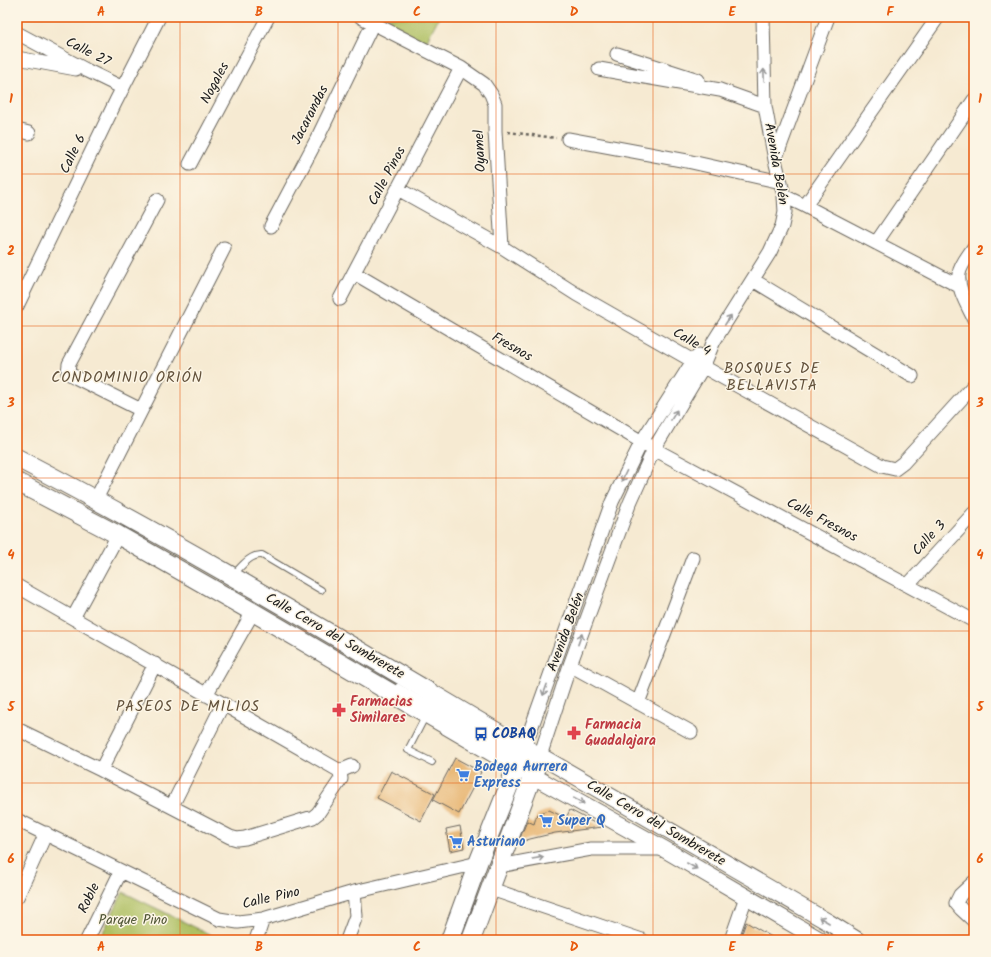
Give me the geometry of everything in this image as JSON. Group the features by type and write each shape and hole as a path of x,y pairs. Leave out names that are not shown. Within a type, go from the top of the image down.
{"main road":[{"name":"Calle Cerro del Sombrerete","path":"17,458 96,499 235,582 525,763"},
{"name":"Calle Cerro del Sombrerete","path":"17,482 116,530 427,713 525,763"},
{"name":"Avenida Belén","path":"450,940 478,863 525,763"},
{"name":"Avenida Belén","path":"471,940 499,866 525,763"}],"street":[{"name":"Calle 6","path":"17,306 159,17"},
{"name":"Nogales","path":"190,164 268,17"},
{"name":"Oyamel","path":"360,17 375,20 461,68 484,84 491,94 495,104 495,131 502,247"},
{"name":"Avenida Belén","path":"525,763 612,502 642,441 714,341 770,252 782,226 785,212 784,196 775,160 765,106 763,17"},
{"path":"775,160 828,17"},
{"path":"805,206 938,17"},
{"name":"Jacarandas","path":"271,226 316,141 375,20"},
{"name":"Calle 27","path":"17,34 123,88"},
{"path":"617,54 678,73 765,106"},
{"path":"17,58 88,71"},
{"name":"Calle Pinos","path":"340,299 461,68"},
{"path":"599,69 720,90"},
{"path":"876,243 974,100"},
{"path":"568,139 687,161 781,182"},
{"name":"Calle 4","path":"398,190 502,247 576,294 698,364 882,466 895,469 903,463 974,385"},
{"path":"784,196 959,286"},
{"path":"141,410 68,373 68,364 157,200"},
{"path":"974,247 965,260 959,273 959,286 974,319"},
{"path":"96,499 224,248"},
{"name":"Fresnos","path":"354,273 654,449"},
{"path":"753,280 912,376"},
{"name":"Avenida Belén","path":"525,763 570,665 629,505 654,449 698,364"},
{"name":"Calle Fresnos","path":"654,449 974,621"},
{"name":"Calle 3","path":"908,585 974,513"},
{"path":"73,618 116,530"},
{"path":"638,703 693,558"},
{"path":"17,586 155,664 206,695 346,769 318,813 313,817 245,838 237,839 230,838 172,806 17,729"},
{"path":"206,695 253,612"},
{"path":"101,770 155,664"},
{"path":"570,665 691,732"},
{"path":"172,806 223,704"},
{"name":"Calle Cerro del Sombrerete","path":"525,763 664,849 817,939"},
{"name":"Calle Cerro del Sombrerete","path":"525,763 828,922 857,940"},
{"name":"Calle Pino","path":"17,820 219,919 238,922 263,919 354,892 478,863"},
{"path":"17,897 46,833"},
{"path":"499,866 591,849 664,849"},
{"name":"Roble","path":"87,940 121,871"},
{"path":"974,882 960,895 956,903 961,910 974,921"},
{"path":"491,889 642,940"},
{"path":"348,940 356,916 354,892"},
{"path":"731,940 746,897"},
{"path":"256,940 263,919"}],"lane":[{"path":"17,465 93,504 235,582 250,558 257,555 262,555 321,590"},
{"path":"116,530 329,648"},
{"path":"280,612 525,763"},
{"path":"390,682 525,763"},
{"path":"427,713 408,750 432,762"},
{"path":"514,792 525,763"},
{"path":"465,940 499,845"}],"path":[{"path":"495,131 568,139"}],"green space":[{"path":"377,17 439,17 422,50"},
{"name":"Parque Pino","path":"123,892 215,937 232,940 99,940"}],"building":[{"path":"455,758 481,772 459,814 433,800"},
{"path":"391,771 435,794 421,821 377,798"},
{"path":"549,810 566,818 570,810 602,827 555,833 518,843 527,821 534,824 537,814"},
{"path":"460,826 464,848 450,851 446,829"},
{"path":"746,922 777,940 740,939"}],"place":[{"name":"Farmacias Similares","path":"339,710"},
{"name":"Farmacia Guadalajara","path":"574,733"},
{"name":"COBAQ","path":"481,734"},
{"name":"Bodega Aurrera Express","path":"463,775"},
{"name":"Super Q","path":"546,821"},
{"name":"Asturiano","path":"456,842"}],"district":[{"name":"CONDOMINIO ORIÓN","path":"127,378"},
{"name":"BOSQUES DE BELLAVISTA","path":"772,378"},
{"name":"PASEOS DE MILIOS","path":"188,707"}]}
